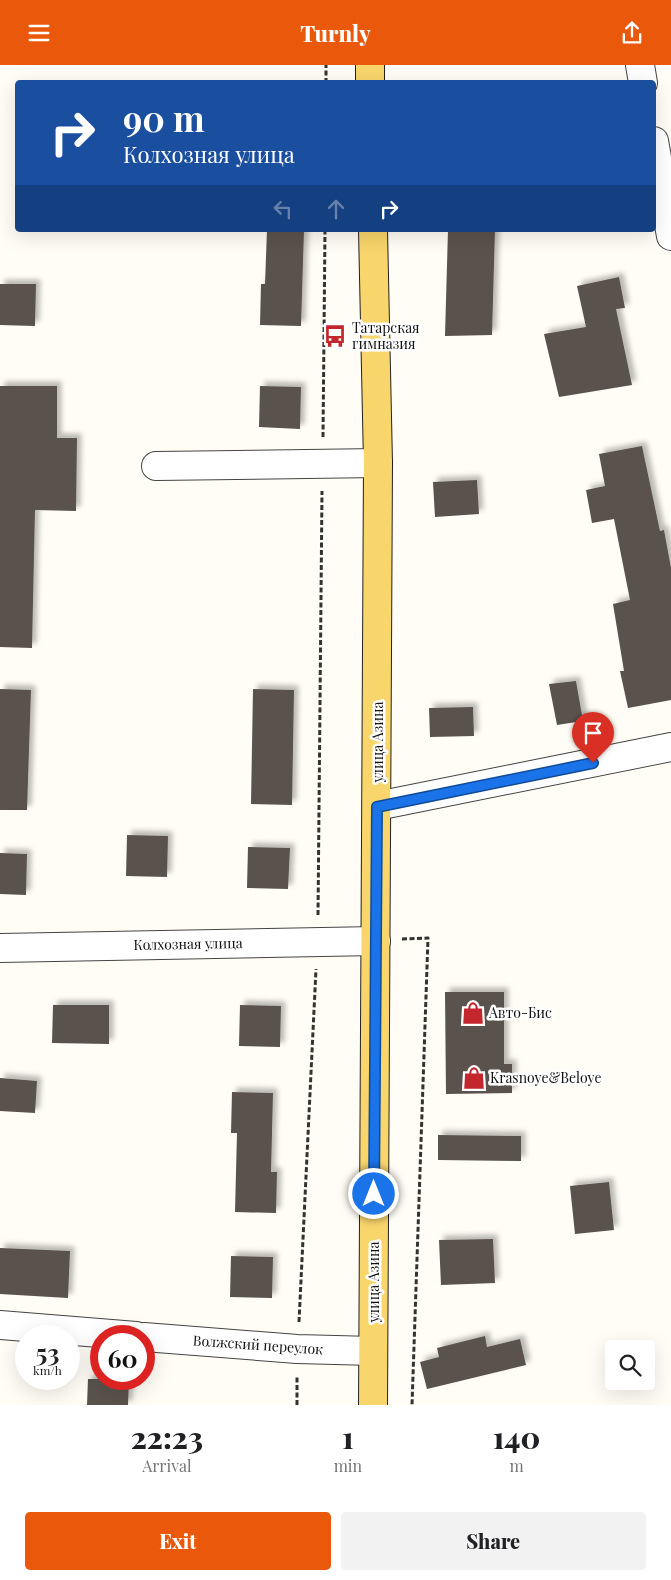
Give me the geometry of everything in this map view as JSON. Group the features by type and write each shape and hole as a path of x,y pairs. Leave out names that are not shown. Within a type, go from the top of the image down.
{"main road":[{"path":"370,65 370,80"},
{"name":"улица Азина","path":"373,232 378,463 373,1405"}],"street":[{"path":"640,65 642,80"},
{"path":"656,152 671,236"},
{"path":"156,465 378,463"},
{"path":"377,807 671,747"},
{"name":"Колхозная улица","path":"0,948 376,941"},
{"path":"0,1325 90,1332"},
{"name":"Волжский переулок","path":"155,1338 297,1349 373,1351"}],"path":[{"path":"326,65 326,80"},
{"path":"297,1405 297,1349 318,941 325,232"},
{"path":"376,941 428,938 412,1405"}],"building":[{"path":"267,232 304,232 301,326 260,325 261,284 265,284"},
{"path":"448,232 495,232 492,335 445,336"},
{"path":"619,277 625,308 616,309 632,385 559,397 544,334 586,327 577,286"},
{"path":"0,284 36,284 35,326 0,325"},
{"path":"0,386 57,386 57,438 77,438 76,511 35,510 32,648 0,647"},
{"path":"260,386 301,387 300,429 259,427"},
{"path":"642,446 660,531 664,530 671,568 671,700 628,708 620,671 624,671 613,604 630,600 614,519 592,523 586,490 605,486 599,454"},
{"path":"477,480 479,514 435,517 433,482"},
{"path":"576,681 583,721 557,725 549,684"},
{"path":"0,689 31,690 27,810 0,810"},
{"path":"253,689 294,690 292,805 251,804"},
{"path":"473,707 474,736 430,737 429,708"},
{"path":"127,835 168,836 167,877 126,876"},
{"path":"248,847 290,848 288,889 247,888"},
{"path":"0,853 27,854 26,895 0,894"},
{"path":"445,992 504,992 504,1064 512,1064 512,1093 446,1094"},
{"path":"53,1005 109,1005 109,1044 52,1043"},
{"path":"240,1005 281,1006 280,1047 239,1046"},
{"path":"0,1078 37,1081 35,1113 0,1111"},
{"path":"232,1092 273,1093 271,1172 277,1172 276,1213 235,1212 237,1133 231,1133"},
{"path":"438,1135 521,1136 521,1161 438,1160"},
{"path":"609,1182 614,1230 575,1234 570,1186"},
{"path":"493,1239 495,1283 441,1285 439,1240"},
{"path":"0,1248 70,1251 68,1298 0,1294"},
{"path":"231,1256 273,1257 272,1298 230,1297"},
{"path":"485,1336 487,1347 520,1339 526,1365 427,1389 420,1362 439,1357 437,1348"},
{"path":"88,1379 90,1379 90,1390 129,1390 128,1405 87,1405"}],"place":[{"name":"Татарская гимназия","path":"335,336"},
{"name":"Авто-Бис","path":"473,1013"},
{"name":"Krasnoye&Beloye","path":"474,1078"}],"route":[{"path":"374,1194 377,807 593,763"}]}
